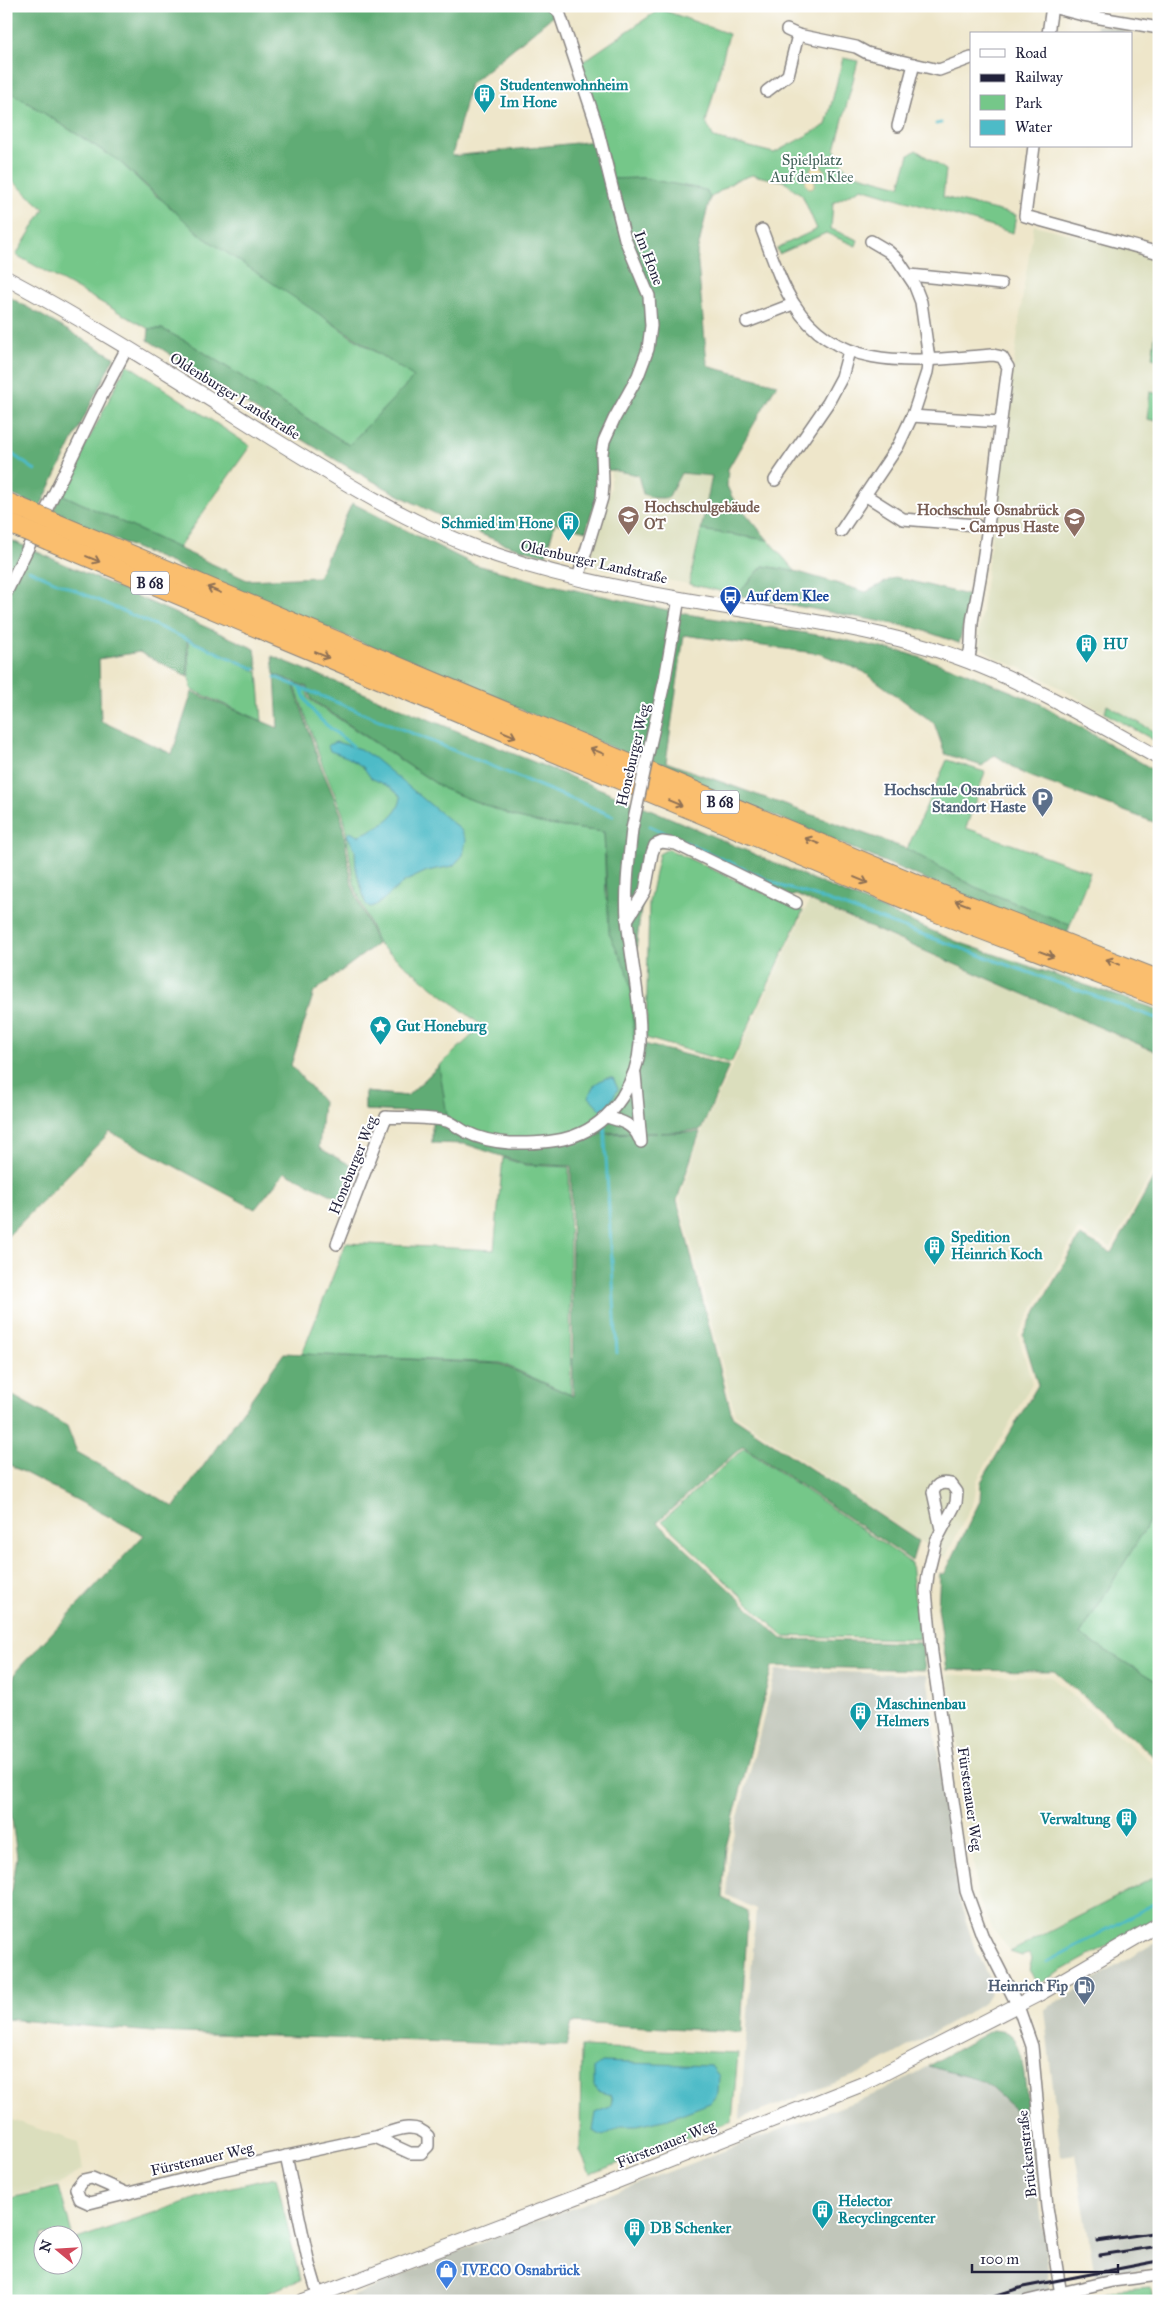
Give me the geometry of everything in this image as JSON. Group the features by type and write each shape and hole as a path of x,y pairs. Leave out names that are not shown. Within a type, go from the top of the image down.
{"highway":[{"name":"B 68","path":"6,502 30,512 52,531"},
{"name":"B 68","path":"13,525 52,531 280,627 1159,980"},
{"name":"B 68","path":"280,627 936,912 1159,997"}],"street":[{"path":"1048,32 1052,7 1083,15 1159,28"},
{"name":"Im Hone","path":"559,8 596,123 625,239 649,296 651,326 648,349 638,376 604,441 602,453 602,498 578,578"},
{"path":"786,30 798,35 856,47 867,53 939,70 970,58"},
{"path":"767,91 788,75 798,35"},
{"path":"898,126 914,64"},
{"path":"1034,148 1029,217 1159,253"},
{"path":"762,230 793,304 813,328 832,342 849,351 878,359 929,359 993,355 1002,357 1008,367 988,525 972,622 972,652 968,661"},
{"path":"841,530 898,446 912,416 927,372 929,359 921,302 910,275 888,250 871,241"},
{"path":"910,275 1001,284"},
{"name":"Oldenburger Landstraße","path":"6,278 61,308 127,348 329,474 378,502 477,548 578,578 679,598 842,626 913,643 968,661 1031,686 1159,758"},
{"path":"747,322 793,304"},
{"path":"6,594 101,397 127,348"},
{"path":"775,480 828,402 842,376 849,351"},
{"path":"912,416 1000,422"},
{"path":"865,494 903,519 976,525"},
{"name":"Honeburger Weg","path":"605,1118 630,1126 636,1130 641,1142 635,1072 640,1044 638,1008 626,886 632,829 665,679 679,598"},
{"path":"628,920 645,891 655,845 662,842 676,844 796,903"},
{"name":"Honeburger Weg","path":"337,1244 386,1117 448,1121 482,1138 511,1143 563,1140 585,1132 605,1118 625,1092 635,1072"},
{"name":"Fürstenauer Weg","path":"941,1529 930,1559 926,1591 932,1653 966,1891 982,1935 1018,2006"},
{"name":"Fürstenauer Weg","path":"303,2301 319,2298 863,2084 1018,2006 1159,1924"},
{"name":"Brückenstraße","path":"1018,2006 1032,2046 1047,2206 1061,2297"},
{"name":"Fürstenauer Weg","path":"126,2193 375,2137"},
{"path":"286,2156 309,2264 319,2298"},
{"path":"1034,2300 1061,2297 1159,2274"}],"shaded area":[{"path":"1097,25 1124,29 1123,32 1096,32"},
{"name":"Hochschule Osnabrück - Campus Haste","path":"1034,225 1159,257 1159,743 1035,674 992,656 981,647 979,633 1024,286"},
{"path":"611,470 638,475 643,494 668,498 681,473 712,476 689,584 588,566 611,487"},
{"path":"809,902 1159,1053 1159,1160 1111,1247 1078,1230 1018,1335 1032,1383 977,1480 974,1501 945,1558 735,1414 680,1200 702,1131"},
{"path":"776,1670 927,1675 958,1896 974,1946 990,1978 990,1993 983,2004 861,2073 740,2119 756,1909 727,1895 729,1853"},
{"path":"948,1675 1051,1677 1159,1769 1159,1874 1010,1951 992,1928 977,1896"},
{"path":"1159,1940 1159,2266 1095,2276 1075,2154 1061,2156 1044,2010"},
{"path":"928,2066 983,2081 1029,2122 1052,2301 342,2301 459,2251 883,2091"},
{"path":"6,2118 78,2142 83,2169 60,2184 6,2197"}],"green space":[{"path":"6,6 565,6 470,84 452,156 595,141 604,179 642,178 706,190 710,198 697,253 707,363 710,367 777,384 728,469 727,486 732,497 768,540 701,530 712,476 681,473 668,498 654,498 643,494 638,475 611,470 596,472 597,495 586,531 555,523 546,555 507,545 449,520 360,474 274,422 148,340 149,329 162,329 189,343 349,445 414,377 203,237 119,161 6,89"},
{"name":"Spielplatz Auf dem Klee","path":"660,9 729,34 706,122 714,138 774,153 826,125 843,58 858,61 835,150 848,172 900,186 909,155 916,150 946,170 943,197 1016,215 1013,233 862,188 833,203 831,229 858,240 856,246 826,233 779,254 777,248 817,229 802,195 783,181 752,175 735,181 710,198 705,190 642,178 613,179 581,63"},
{"path":"6,89 119,161 155,195 350,336 415,377 349,445 189,343 162,329 149,329 16,255 44,209 6,175"},
{"path":"6,295 114,357 40,507 6,492"},
{"path":"1159,309 1159,360 1152,358"},
{"path":"127,364 250,446 178,548 61,494"},
{"path":"1150,392 1159,394 1156,421 1147,419"},
{"path":"61,494 247,580 318,577 352,503 473,564 543,583 686,614 830,637 906,653 959,670 1039,703 1159,773 1159,824 1024,774 995,755 982,766 945,754 934,723 864,672 821,654 684,635 666,762 907,849 975,887 1070,925 1066,938 52,513"},
{"path":"701,530 768,540 795,571 763,566 737,595 689,584"},
{"path":"6,538 255,649 258,670 187,638 188,677 139,652 99,659 101,721 172,754 192,692 278,728 275,675 293,683 319,762 341,814 352,885 377,944 314,992 291,1065 323,1102 319,1148 356,1168 342,1200 285,1172 255,1209 110,1132 6,1238"},
{"path":"763,566 795,571 866,592 895,577 971,596 959,643 916,628 737,595"},
{"path":"188,639 258,672 262,721 192,690 189,678"},
{"path":"272,656 645,807 958,942 1159,1010 1159,1053 796,895 785,898 676,844 655,838 648,849 632,984 640,1043 729,1066 701,1130 660,1133 700,1132 677,1200 732,1416 918,1541 912,1561 743,1446 657,1522 782,1639 921,1643 925,1670 772,1666 726,1847 722,1898 748,1911 741,2032 572,2023 566,2046 152,2032 6,2019 6,1900 12,1891 17,1856 6,1778 6,1694 17,1670 144,1535 6,1463 6,1392 67,1426 77,1452 174,1507 284,1353 500,1364 573,1396 571,1166 525,1164 465,1144 432,1143 432,1113 365,1110 365,1092 407,1096 439,1066 448,1121 492,1141 585,1134 657,1133 585,1132 607,1117 628,1076 634,1047 632,995 628,974 609,933 604,832 549,825 518,818 444,789 311,699 307,687 274,674"},
{"path":"294,683 306,688 309,699 444,789 518,818 549,825 604,832 606,897 632,984 640,1044 635,1072 607,1117 563,1140 492,1141 432,1113 365,1110 365,1092 407,1096 482,1026 378,944 354,885 343,814 322,764"},
{"path":"1107,705 1159,734 1159,743 1105,713"},
{"path":"947,760 985,772 966,828 1090,872 1070,925 975,887 907,849"},
{"path":"668,849 803,911 731,1063 646,1038 649,902 659,854"},
{"path":"503,1158 525,1165 569,1167 571,1395 501,1363 302,1354 346,1243 494,1250"},
{"path":"1159,1168 1159,1506 1080,1635 1159,1683 1159,1761 1054,1671 947,1670 938,1607 940,1573 944,1575 980,1501 981,1482 1038,1385 1023,1335 1080,1236 1112,1253"},
{"path":"744,1448 911,1563 919,1639 783,1636 662,1521"},
{"path":"1159,1506 1159,1683 1080,1635"},
{"path":"1159,1875 1159,1917 1038,1984 1029,1970 1032,1959 1030,1954 1022,1956 1010,1952"},
{"path":"992,2030 1009,2034 1017,2043 1022,2064 1029,2122 983,2081 928,2066"},
{"path":"581,2047 738,2053 732,2121 590,2174 580,2151"},
{"path":"276,2177 300,2280 247,2301 6,2301 6,2199 59,2187 69,2224 32,2224 32,2274 82,2274 82,2237 223,2189"},
{"path":"1151,2287 1153,2301 1082,2301 1111,2290"}],"sand":[{"path":"821,165 825,171 819,177 814,177 814,187 809,188 805,184 806,177 813,176 810,171 811,167"}],"water":[{"path":"336,742 360,749 374,758 461,830 466,840 463,855 453,866 427,871 404,882 378,904 371,907 366,905 356,869 355,850 347,835 350,832 358,836 386,821 396,811 401,797 390,787 371,778 363,767 347,757 330,751 328,745"},
{"path":"606,1078 613,1078 618,1089 604,1113 589,1097 594,1085"},
{"path":"602,2062 711,2066 719,2076 718,2093 710,2103 668,2119 636,2126 622,2126 603,2136 593,2131 596,2113 610,2107 612,2101 610,2095 598,2091 594,2086 594,2069"}],"waterway":[{"path":"936,124 941,123"},
{"path":"6,450 35,470"},
{"path":"29,570 255,669"},
{"path":"275,677 613,816"},
{"path":"301,688 310,707 322,721 353,746"},
{"path":"650,826 784,887 812,895 1159,1019"},
{"path":"604,1121 617,1353"},
{"path":"1047,1962 1159,1901"}],"railway":[{"path":"1097,2241 1159,2232"},
{"path":"1100,2255 1159,2246"},
{"path":"978,2301 1023,2287 1159,2261"},
{"path":"960,2301 984,2295"}],"place":[{"name":"Studentenwohnheim Im Hone","path":"484,113"},
{"name":"Hochschulgebäude OT","path":"628,535"},
{"name":"Hochschule Osnabrück - Campus Haste","path":"1075,538"},
{"name":"Schmied im Hone","path":"569,542"},
{"name":"Auf dem Klee","path":"730,615"},
{"name":"HU","path":"1087,663"},
{"name":"Hochschule Osnabrück Standort Haste","path":"1042,818"},
{"name":"Gut Honeburg","path":"380,1045"},
{"name":"Spedition Heinrich Koch","path":"935,1265"},
{"name":"Maschinenbau Helmers","path":"860,1732"},
{"name":"Verwaltung","path":"1126,1838"},
{"name":"Heinrich Fip","path":"1084,2005"},
{"name":"Helector Recyclingcenter","path":"822,2229"},
{"name":"DB Schenker","path":"634,2247"},
{"name":"IVECO Osnabrück","path":"446,2289"}]}
